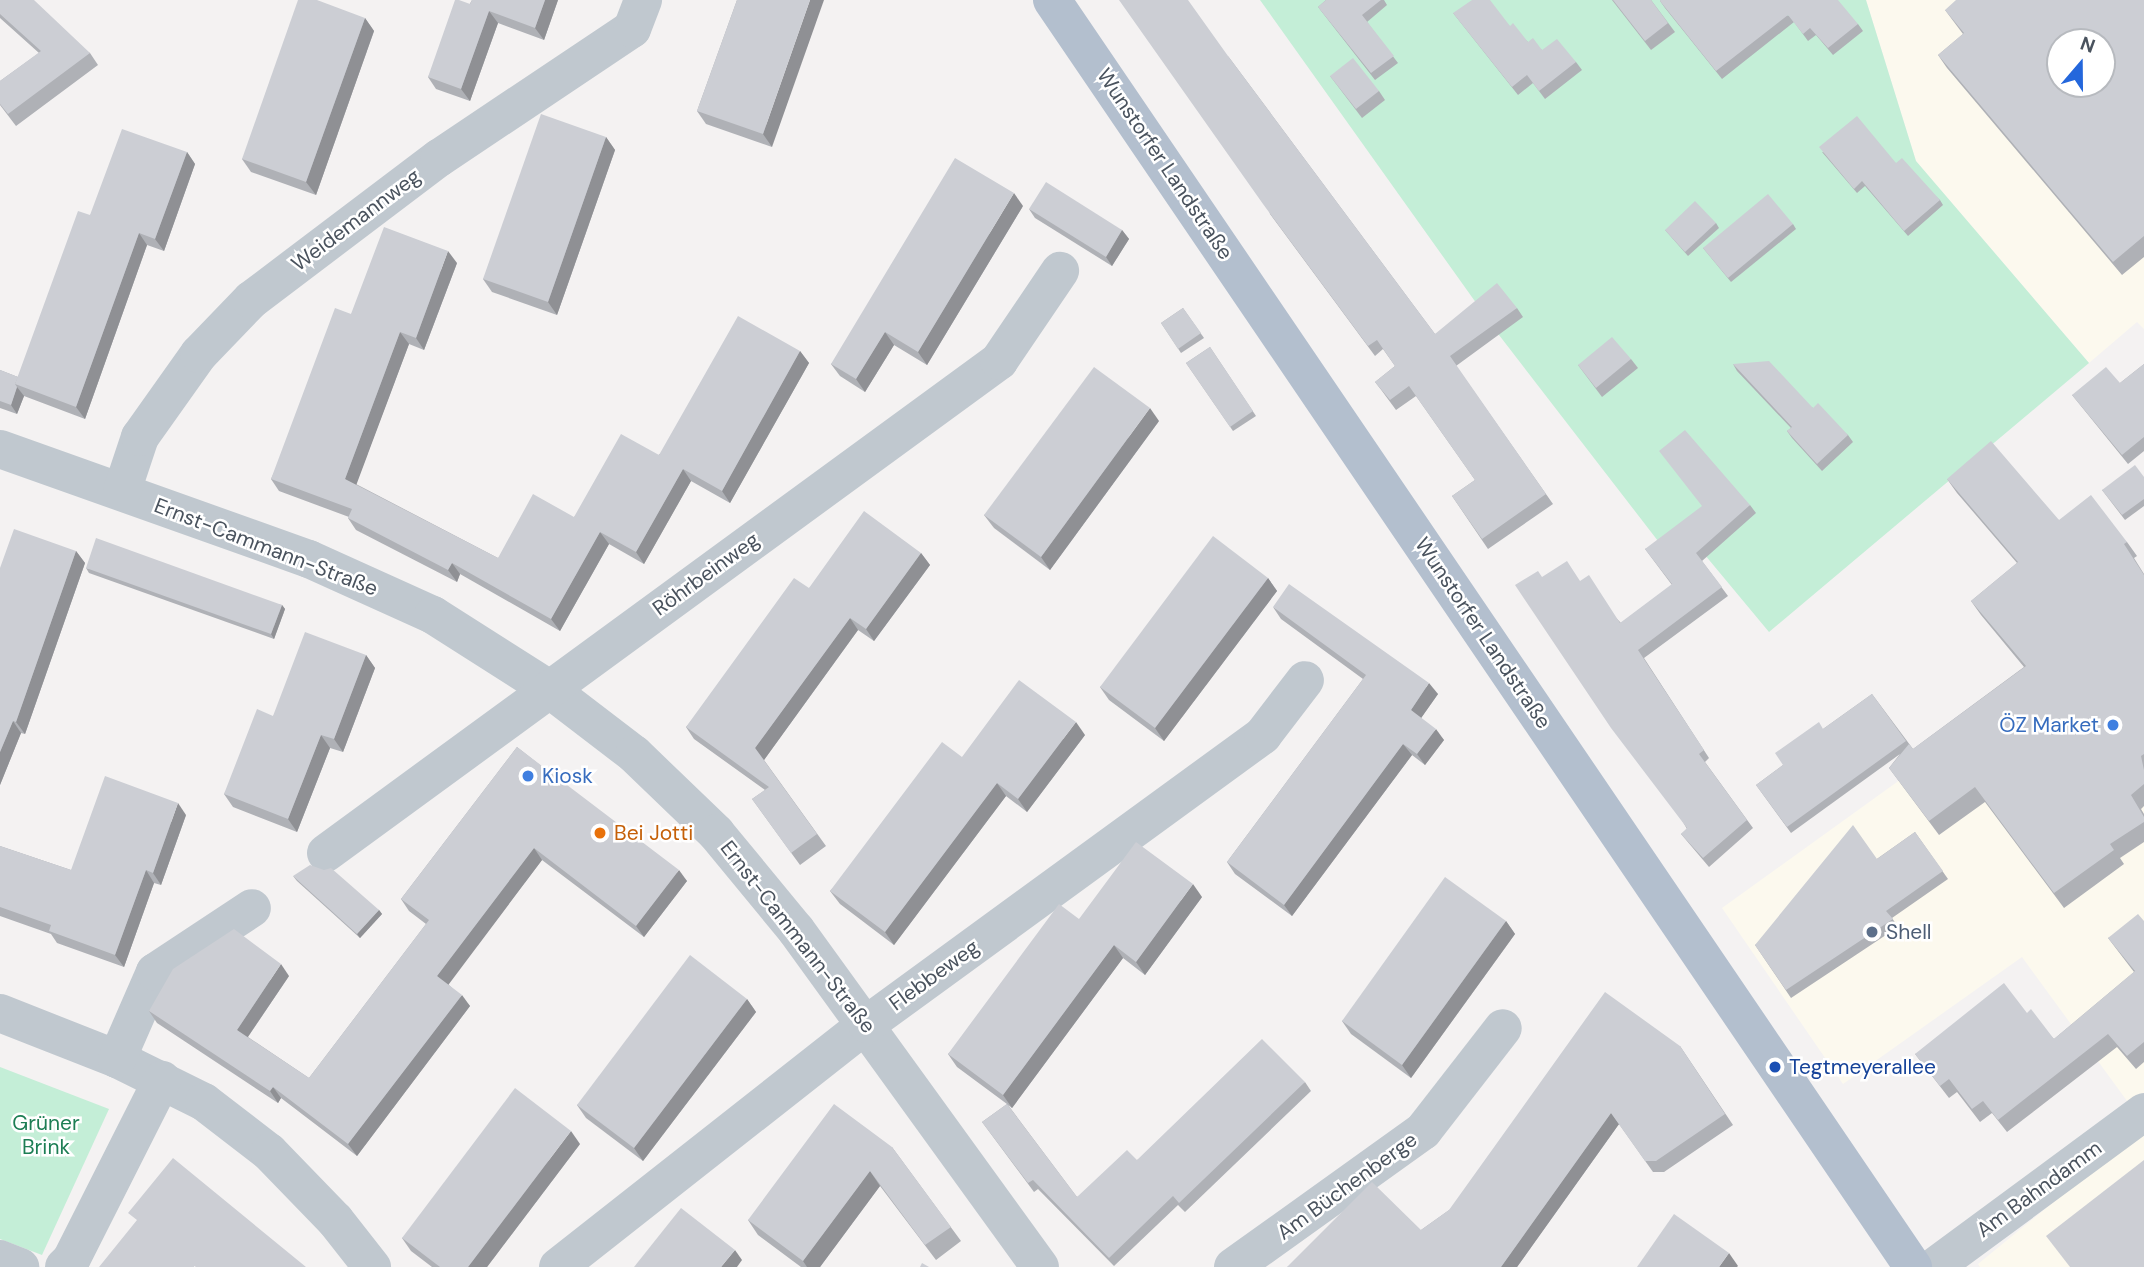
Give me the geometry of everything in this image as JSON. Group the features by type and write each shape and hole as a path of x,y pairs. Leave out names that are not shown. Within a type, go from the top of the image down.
{"main road":[{"name":"Wunstorfer Landstraße","path":"1052,0 1913,1267"}],"street":[{"name":"Weidemannweg","path":"122,491 140,437 199,354 251,300 439,158 632,29 643,0"},
{"name":"Röhrbeinweg","path":"326,853 999,362 1060,271"},
{"name":"Ernst-Cammann-Straße","path":"0,449 309,559 433,615 549,689 634,754 716,833 796,930 867,1024 1040,1267"},
{"name":"Flebbeweg","path":"558,1267 867,1024 1264,735 1305,680"},
{"path":"117,1059 155,972 252,908"},
{"path":"0,1013 117,1059 204,1102 269,1152 335,1220 372,1267"},
{"name":"Am Büchenberge","path":"1233,1267 1423,1131 1503,1028"},
{"path":"64,1267 71,1260 162,1080"},
{"name":"Am Bahndamm","path":"1934,1267 2144,1112"},
{"path":"0,1259 20,1267"}],"shaded area":[{"path":"1866,0 2144,0 2144,329 2137,322 2089,363 1916,161"},
{"path":"2144,588 2144,1112 2138,1116 2022,957 1843,1084 1722,908 1897,782"},
{"path":"2144,1128 2144,1267 1980,1267 1978,1264"}],"green space":[{"path":"1260,0 1866,0 1916,161 2089,363 1769,632 1680,525 1658,541 1499,335"},
{"name":"Grüner Brink","path":"0,1067 109,1109 42,1255 0,1239"}],"building":[{"path":"0,0 34,0 90,53 8,114 0,104 0,81 41,51 0,14"},
{"path":"298,0 317,0 365,18 306,182 242,159"},
{"path":"455,0 470,4 472,0 545,0 535,28 489,11 461,89 428,77"},
{"path":"737,0 810,0 763,134 697,111"},
{"path":"1119,0 1188,0 1435,334 1497,283 1517,308 1450,356 1546,494 1482,539 1452,496 1475,480 1409,386 1390,400 1375,382 1395,366 1377,340 1368,346 1263,204"},
{"path":"1326,0 1381,0 1362,15 1394,56 1371,73 1318,7"},
{"path":"1472,0 1490,0 1510,26 1513,23 1528,42 1533,38 1542,50 1557,39 1576,62 1539,91 1527,75 1512,87 1453,13"},
{"path":"1613,0 1651,0 1668,23 1645,41"},
{"path":"1661,0 1838,0 1858,24 1828,48 1810,28 1803,34 1788,15 1716,71"},
{"path":"1956,0 2144,0 2144,236 2113,262 1938,55 1964,33 1945,10"},
{"path":"1353,58 1379,91 1356,109 1330,76"},
{"path":"541,114 606,137 548,302 483,279"},
{"path":"1857,116 1896,163 1902,158 1940,200 1904,231 1862,181 1854,189 1819,147"},
{"path":"122,129 187,152 155,239 139,233 76,407 15,384 78,211 90,215"},
{"path":"955,158 1014,193 918,352 885,332 856,379 831,364"},
{"path":"1046,182 1122,230 1106,257 1029,209"},
{"path":"1768,194 1793,224 1728,278 1703,248"},
{"path":"1695,201 1716,223 1685,252 1665,230"},
{"path":"384,227 448,251 416,338 400,332 345,479 498,558 533,494 574,517 621,434 659,455 738,316 800,351 722,491 683,469 636,552 600,532 551,619 452,563 448,570 348,518 352,509 271,479 335,308 351,314"},
{"path":"1183,308 1201,333 1178,349 1161,323"},
{"path":"1612,337 1631,359 1596,388 1578,365"},
{"path":"1210,347 1253,411 1230,427 1186,363"},
{"path":"1769,361 1813,408 1818,403 1848,435 1817,464 1787,431 1792,427 1733,364"},
{"path":"2144,364 2144,437 2122,455 2072,395 2106,367 2120,383"},
{"path":"1094,367 1150,408 1041,557 984,515"},
{"path":"0,370 18,377 11,405 0,401"},
{"path":"1685,430 1750,505 1696,553 1722,587 1638,650 1704,750 1699,754 1747,820 1703,858 1681,834 1687,828 1611,728 1515,585 1538,571 1542,577 1567,561 1580,581 1589,575 1620,623 1672,584 1645,549 1702,506 1659,451"},
{"path":"1991,441 2059,520 2091,495 2127,542 2124,544 2144,575 2144,754 2141,756 2144,784 2131,795 2144,817 2144,822 2110,844 2114,850 2054,893 1975,787 1929,821 1889,768 1909,744 1913,749 2026,666 1971,601 2018,562 1947,479"},
{"path":"2135,465 2144,477 2144,499 2122,515 2102,490"},
{"path":"864,511 921,553 866,629 850,618 755,748 817,834 791,853 752,799 769,787 686,727 794,578 809,588"},
{"path":"14,529 76,551 16,722 13,721 0,752 0,568"},
{"path":"1213,536 1268,578 1155,728 1100,687"},
{"path":"96,538 282,605 271,634 86,568"},
{"path":"1289,584 1429,683 1411,710 1436,729 1417,754 1403,744 1284,905 1227,862 1366,675 1273,607"},
{"path":"305,632 366,655 334,739 321,735 288,819 224,794 257,709 273,716"},
{"path":"1019,680 1076,722 1018,799 997,783 885,932 830,891 942,742 962,757"},
{"path":"1872,694 1906,741 1787,827 1756,785 1783,765 1775,753 1819,722 1823,729"},
{"path":"517,747 679,870 636,926 534,848 437,976 462,995 348,1144 273,1087 270,1091 149,1011 173,969 234,929 281,964 237,1030 309,1078 429,920 401,899"},
{"path":"105,776 178,803 153,873 146,870 115,955 49,931 51,925 0,907 0,846 71,870"},
{"path":"1853,825 1877,859 1915,832 1943,871 1886,911 1893,919 1786,990 1755,945"},
{"path":"1136,842 1193,884 1136,962 1114,945 1003,1095 948,1054 1059,904 1079,919"},
{"path":"310,865 324,870 331,868 379,910 357,934 293,876"},
{"path":"1445,877 1506,921 1402,1065 1342,1021"},
{"path":"2138,914 2144,921 2144,1042 2127,1056 2108,1034 1998,1120 1983,1101 1972,1109 1949,1079 1940,1086 1915,1054 2004,983 2027,1013 2031,1009 2054,1039 2135,971 2108,938"},
{"path":"690,955 747,999 634,1148 577,1105"},
{"path":"1605,992 1680,1046 1725,1114 1656,1161 1645,1161 1611,1113 1501,1267 1287,1267 1372,1182 1421,1230 1449,1210"},
{"path":"1262,1039 1305,1082 1179,1203 1173,1196 1109,1258 1033,1180 1028,1183 982,1122 1007,1104 1077,1197 1127,1150 1137,1160"},
{"path":"515,1088 571,1131 468,1267 440,1267 402,1238"},
{"path":"834,1104 892,1147 951,1227 925,1245 870,1171 803,1261 748,1220"},
{"path":"173,1158 306,1267 99,1267 137,1220 128,1213"},
{"path":"2144,1160 2144,1267 2070,1267 2046,1236"},
{"path":"681,1208 735,1250 721,1267 634,1267"},
{"path":"1674,1214 1729,1253 1719,1267 1637,1267"}],"place":[{"name":"ÖZ Market","path":"2113,725"},
{"name":"Kiosk","path":"528,776"},
{"name":"Bei Jotti","path":"600,833"},
{"name":"Shell","path":"1872,932"},
{"name":"Tegtmeyerallee","path":"1775,1067"}]}
